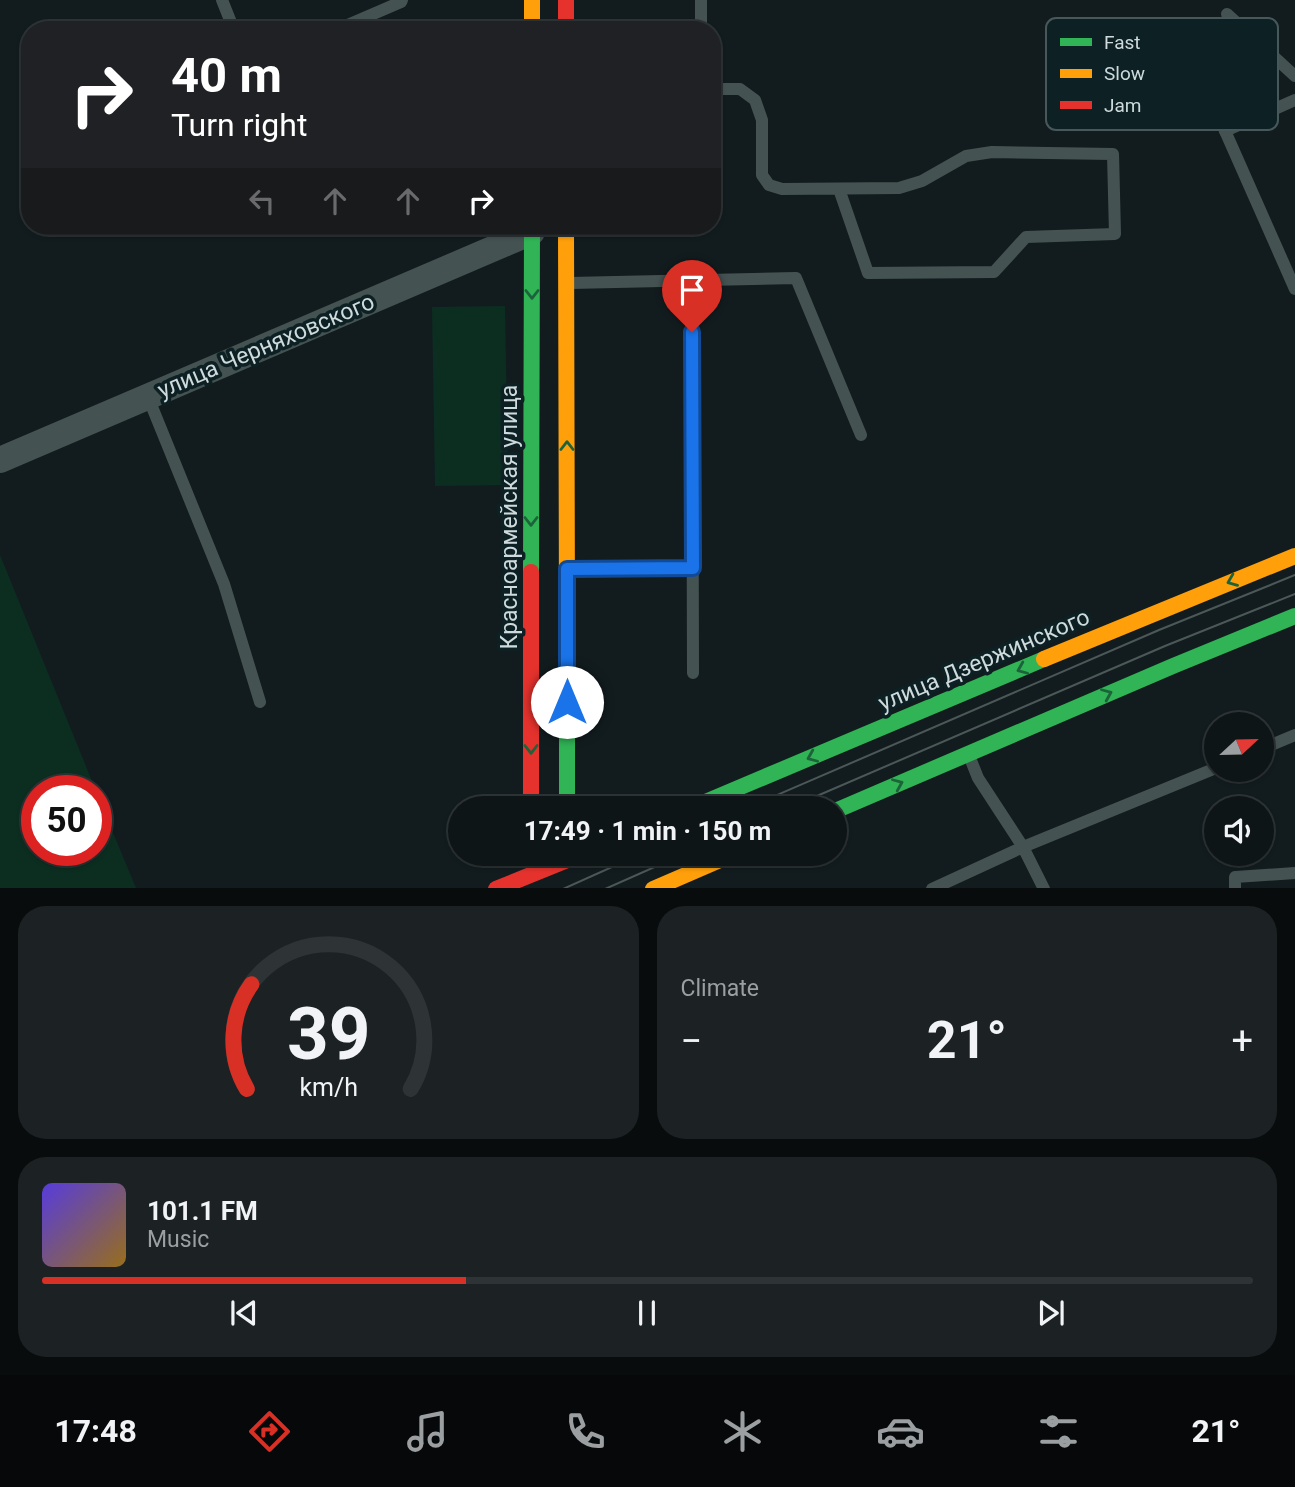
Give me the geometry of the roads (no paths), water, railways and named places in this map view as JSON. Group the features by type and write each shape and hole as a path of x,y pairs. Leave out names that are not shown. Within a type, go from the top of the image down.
{"street":[{"path":"532,0 532,21"},
{"path":"566,0 566,21"},
{"name":"улица Черняховского","path":"0,460 535,235"},
{"name":"Красноармейская улица","path":"531,796 549,235"},
{"path":"551,235 566,283 567,796"},
{"name":"улица Дзержинского","path":"719,796 1295,556"},
{"path":"847,806 1295,616"},
{"path":"496,888 532,881 561,866"},
{"path":"653,888 705,866"}],"lane":[{"path":"222,0 230,21"},
{"path":"357,21 401,0"},
{"path":"701,0 701,21"},
{"path":"1227,14 1231,18"},
{"path":"1278,60 1295,76"},
{"path":"721,89 740,89 755,100 762,120 762,175 769,185 782,189 899,188 922,181 965,156 992,152 1114,154 1115,234 1026,237 994,272 868,273 839,189"},
{"path":"1225,131 1295,289"},
{"path":"566,283 796,278 861,435"},
{"path":"692,280 693,673"},
{"path":"148,397 224,584 260,702"},
{"path":"567,569 693,568"},
{"path":"1274,744 1295,736"},
{"path":"968,754 978,778 1023,847 1044,888"},
{"path":"932,888 1023,847 1204,773"},
{"path":"1235,888 1235,877 1295,873"}],"tram line":[{"path":"775,796 1159,630 1295,575"},
{"path":"817,796 1165,646 1295,594"},
{"path":"565,888 614,866"},
{"path":"607,888 657,866"}]}
